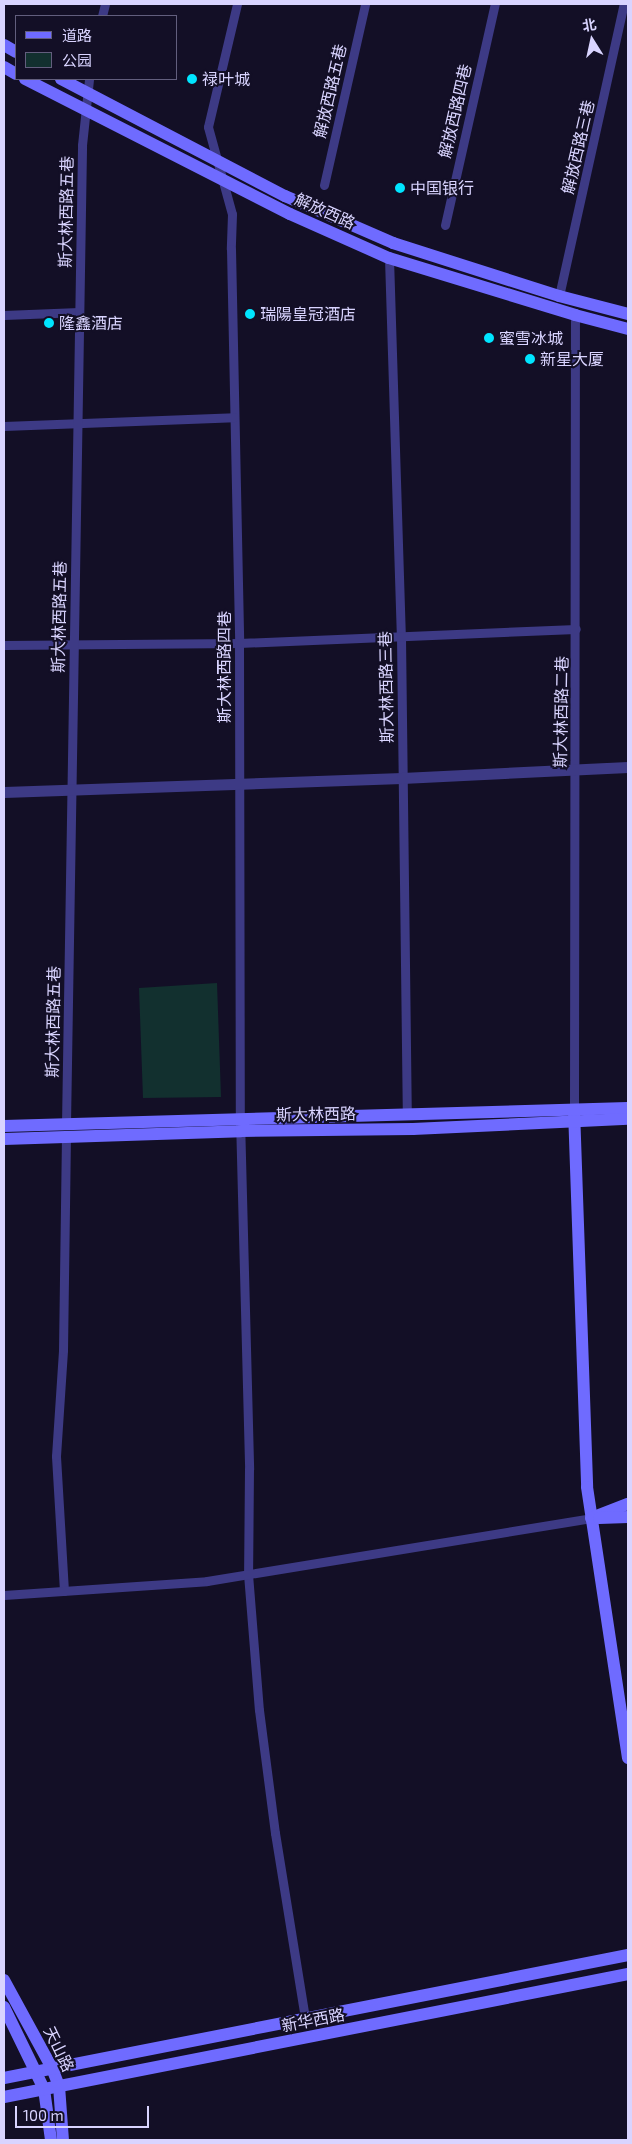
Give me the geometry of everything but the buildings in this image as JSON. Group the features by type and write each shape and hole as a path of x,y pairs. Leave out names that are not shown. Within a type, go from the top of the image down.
{"main road":[{"path":"4,45 15,51"},
{"path":"4,67 15,73"},
{"name":"解放西路","path":"27,80 290,214 389,258 575,315 628,329"},
{"name":"解放西路","path":"63,80 285,196 393,243 559,296 628,314"},
{"name":"斯大林西路","path":"241,1125 413,1130 575,1116 628,1108"},
{"name":"斯大林西路","path":"4,1126 66,1130 241,1125 407,1115 575,1116 628,1119"},
{"path":"575,1116 586,1487 628,1758"},
{"name":"斯大林西路","path":"4,1139 66,1130"},
{"path":"591,1518 628,1504"},
{"path":"591,1518 628,1517"},
{"name":"新华西路","path":"4,2078 628,1955"},
{"name":"新华西路","path":"4,2097 628,1974"},
{"name":"天山路","path":"4,1980 52,2068 59,2086 63,2140"},
{"name":"天山路","path":"4,2007 37,2071 44,2089 51,2140"}],"street":[{"name":"斯大林西路四巷","path":"237,4 208,127 232,214 239,643 241,1125 248,1459 248,1574 260,1710 273,1814 306,2018"},
{"name":"解放西路五巷","path":"324,185 365,4"},
{"name":"解放西路四巷","path":"445,225 495,4"},
{"name":"解放西路三巷","path":"559,296 624,4"},
{"name":"斯大林西路五巷","path":"64,1590 56,1456 63,1350 82,145 89,80"},
{"name":"斯大林西路三巷","path":"389,258 401,637 407,1115"},
{"path":"4,315 79,312"},
{"name":"斯大林西路二巷","path":"575,315 575,1116"},
{"path":"4,426 234,417"},
{"path":"4,645 239,643 576,629"},
{"path":"4,792 402,778 628,767"},
{"path":"4,1595 207,1581 591,1518"}],"green space":[{"path":"217,983 221,1097 143,1098 139,988"}],"place":[{"name":"禄叶城","path":"192,79"},
{"name":"中国银行","path":"400,188"},
{"name":"瑞陽皇冠酒店","path":"250,314"},
{"name":"隆鑫酒店","path":"49,323"},
{"name":"蜜雪冰城","path":"489,338"},
{"name":"新星大厦","path":"530,359"}]}
